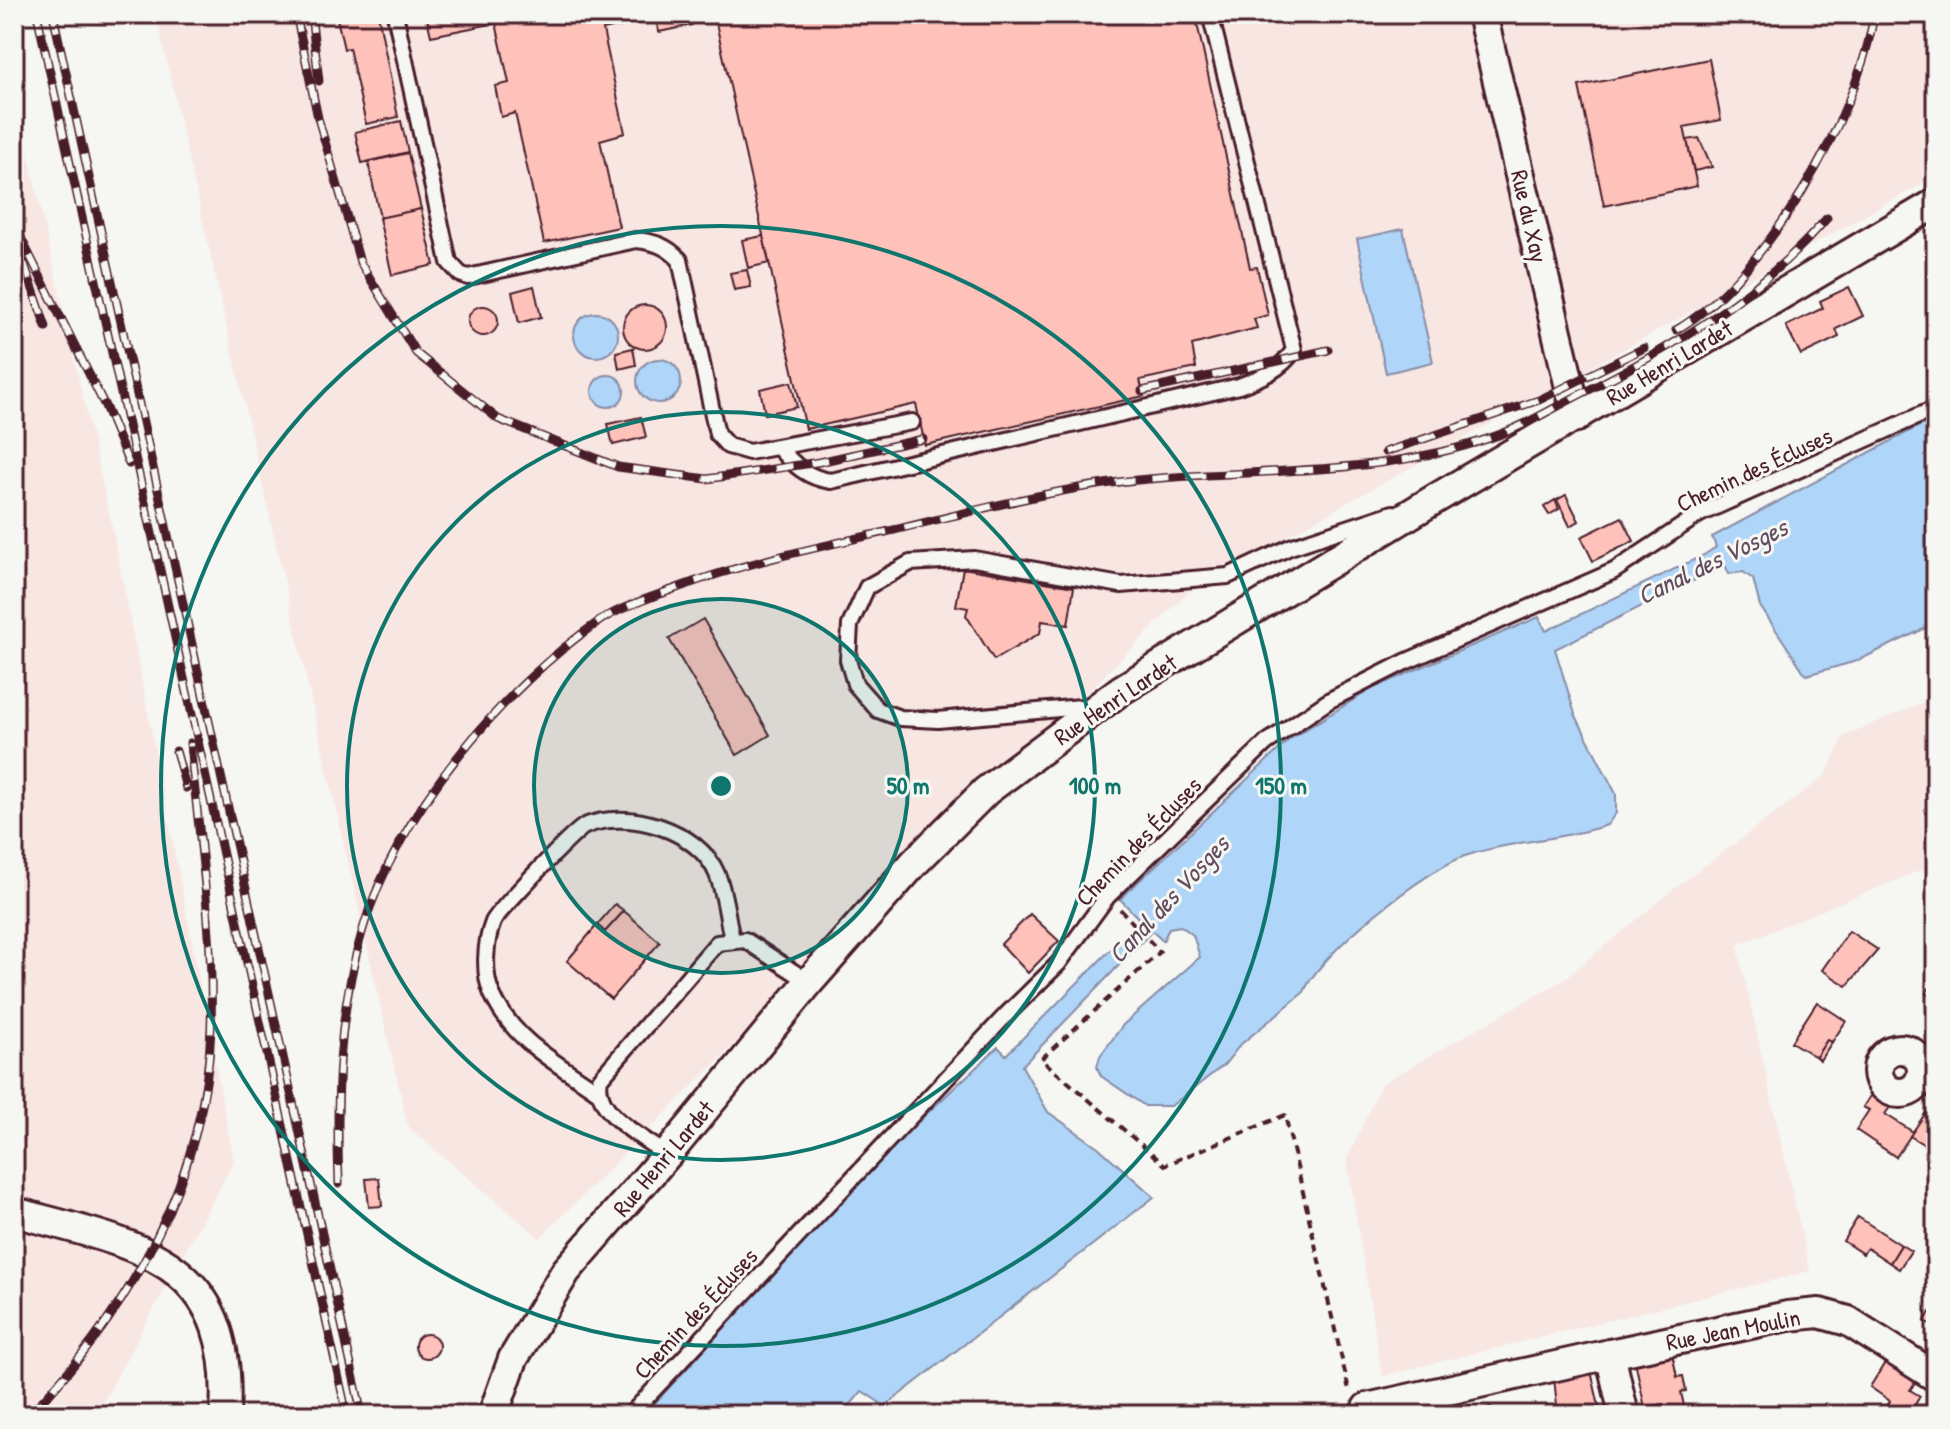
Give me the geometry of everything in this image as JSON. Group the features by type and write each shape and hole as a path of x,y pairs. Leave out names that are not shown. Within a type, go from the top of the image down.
{"street":[{"name":"Rue du Xay","path":"1482,14 1577,417"},
{"name":"Rue Henri Lardet","path":"493,1415 513,1359 566,1271 667,1155 809,982 914,863 986,791 1102,705 1435,499 1936,203"},
{"path":"14,1212 129,1245 175,1268 199,1292 221,1337 226,1365 225,1415"},
{"name":"Rue Jean Moulin","path":"1365,1411 1610,1354 1819,1313 1848,1321 1936,1377"},
{"path":"1610,1354 1624,1415"}],"lane":[{"path":"395,14 449,262 460,274 468,277 636,240 670,249 680,260 717,434 728,446 739,451 778,447 912,422"},
{"path":"778,447 795,466 815,479 831,481 1239,386 1267,375 1288,359 1294,350 1272,276 1210,14"},
{"name":"Chemin des Écluses","path":"630,1415 1006,1015 1058,964 1107,897 1266,743 1330,700 1614,571 1700,514 1936,408"},
{"path":"1102,705 938,720 900,718 878,710 855,684 848,660 850,625 867,587 910,563 974,559 1121,585 1228,576 1290,547 1435,499"},
{"path":"667,1155 603,1104 597,1091 515,1034 490,991 486,947 494,919 582,826 607,819 637,821 684,837 706,856 717,874 732,939"},
{"path":"597,1091 600,1079 717,943 745,940 809,982"}],"path":[{"path":"1134,922 1160,952 1041,1059 1165,1165 1285,1115 1351,1398 1365,1411"}],"shaded area":[{"path":"156,14 1936,14 1936,176 1190,590 540,1238 408,1127"},
{"path":"14,91 113,531 234,1161 96,1415 14,1415"},
{"path":"1936,697 1936,864 1737,945 1810,1271 1382,1376 1347,1160 1381,1084 1565,979 1674,889 1825,776 1844,736"}],"water":[{"path":"1403,229 1433,362 1386,373 1357,239"},
{"path":"596,313 612,319 618,335 612,351 596,357 580,351 574,335 580,319"},
{"path":"659,359 675,365 681,381 675,397 659,403 643,397 637,381 643,365"},
{"path":"608,375 619,380 624,391 619,402 608,407 597,402 592,391 597,380"},
{"name":"Canal des Vosges","path":"1936,417 1936,623 1857,661 1806,675 1760,606 1753,579 1743,572 1729,574 1725,565 1555,649 1575,714 1616,794 1616,813 1607,825 1485,850 1450,863 1427,876 1352,935 1314,975 1304,992 1240,1045 1225,1064 1171,1106 1145,1106 1101,1076 1097,1067 1100,1056 1123,1025 1200,957 1193,935 1181,926 1169,928 1163,941 1152,931 1022,1066 1048,1112 1098,1147 1154,1197 885,1406 862,1391 842,1415 644,1415 890,1148 998,1047 1006,1055 1140,920 1120,899 1290,739 1373,688 1539,617 1546,631 1704,555 1716,547 1712,537"}],"building":[{"path":"336,14 378,14 398,117 366,124 349,48 344,49"},
{"path":"426,14 677,14 603,30 625,133 600,140 619,227 544,243 515,113 501,117 495,86 509,83 496,23 431,36"},
{"path":"690,14 692,25 659,32 656,19"},
{"path":"714,14 1195,14 1250,268 1257,267 1268,315 1254,319 1257,328 1192,345 1196,368 1140,380 1144,396 925,445 916,404 806,429"},
{"path":"1709,59 1721,120 1684,127 1697,186 1604,206 1579,86"},
{"path":"401,121 408,152 362,163 355,132"},
{"path":"1699,138 1712,167 1694,171 1687,140"},
{"path":"408,153 421,209 380,218 368,162"},
{"path":"421,209 434,265 392,275 379,218"},
{"path":"763,236 769,263 748,268 742,240"},
{"path":"747,270 751,287 734,290 730,273"},
{"path":"534,286 541,317 519,323 512,292"},
{"path":"1849,287 1863,316 1836,329 1839,337 1801,355 1786,326 1823,308 1820,301"},
{"path":"645,305 661,311 667,327 661,343 645,349 629,343 623,327 629,311"},
{"path":"483,306 489,307 497,315 497,327 489,335 483,336 477,335 469,327 468,321 469,315 477,307"},
{"path":"633,348 636,365 619,369 616,352"},
{"path":"791,382 797,407 765,414 760,389"},
{"path":"641,417 646,437 613,445 608,424"},
{"path":"1566,495 1579,521 1570,526 1557,500"},
{"path":"1555,500 1559,509 1549,515 1544,507"},
{"path":"1622,517 1634,541 1593,561 1581,537"},
{"path":"963,568 1074,587 1068,625 1042,621 1040,633 994,660 966,615 968,608 956,606"},
{"path":"703,619 770,735 737,755 669,639"},
{"path":"615,904 624,911 605,932 597,925"},
{"path":"624,911 660,942 611,999 567,961 597,925 605,932"},
{"path":"1030,914 1059,941 1028,973 1001,944"},
{"path":"1849,931 1878,950 1847,986 1822,970"},
{"path":"1936,978 1936,1000 1926,993"},
{"path":"1817,1002 1846,1021 1832,1042 1827,1040 1816,1057 1791,1042"},
{"path":"1827,1040 1832,1042 1820,1060 1816,1057"},
{"path":"1872,1093 1891,1106 1885,1114 1913,1132 1896,1157 1856,1130 1869,1110 1863,1107"},
{"path":"1929,1108 1936,1112 1936,1152 1910,1136"},
{"path":"379,1178 382,1206 369,1207 366,1179"},
{"path":"1858,1217 1901,1245 1890,1263 1867,1248 1863,1254 1843,1241"},
{"path":"1901,1245 1911,1251 1899,1269 1890,1263"},
{"path":"1930,1312 1936,1315 1934,1327 1925,1321"},
{"path":"422,1334 432,1334 439,1341 439,1351 432,1358 422,1358 415,1351 415,1341"},
{"path":"1672,1353 1677,1377 1683,1376 1686,1391 1681,1392 1686,1415 1666,1415 1663,1404 1645,1408 1635,1361"},
{"path":"1886,1361 1916,1381 1910,1390 1920,1396 1909,1415 1893,1415 1885,1410 1890,1401 1870,1387"},
{"path":"1591,1371 1601,1415 1558,1415 1554,1378"},
{"path":"1663,1404 1666,1415 1647,1415 1645,1408"},
{"path":"1491,1407 1493,1415 1476,1415 1475,1410"}],"railway":[{"path":"37,14 347,1415"},
{"path":"53,14 362,1415"},
{"path":"296,14 318,118 360,262 416,353 498,419 618,467 707,479 819,462 923,439"},
{"path":"311,14 319,81"},
{"path":"1676,330 1709,306 1742,273 1774,234 1803,190 1849,99 1865,54 1874,14"},
{"path":"339,1184 340,1055 348,992 363,929 379,885 427,798 458,756 527,680 601,620 646,599 755,563 1039,496 1127,481 1356,466 1446,451 1490,438 1524,424 1680,339 1773,272 1827,218"},
{"path":"14,224 105,406 129,464"},
{"path":"24,263 46,327"},
{"path":"1385,452 1539,400 1644,348"},
{"path":"1142,391 1328,350"},
{"path":"29,1415 66,1375 130,1286 178,1189 195,1137 206,1083 211,992 205,885 190,743"},
{"path":"176,751 186,788"}]}
